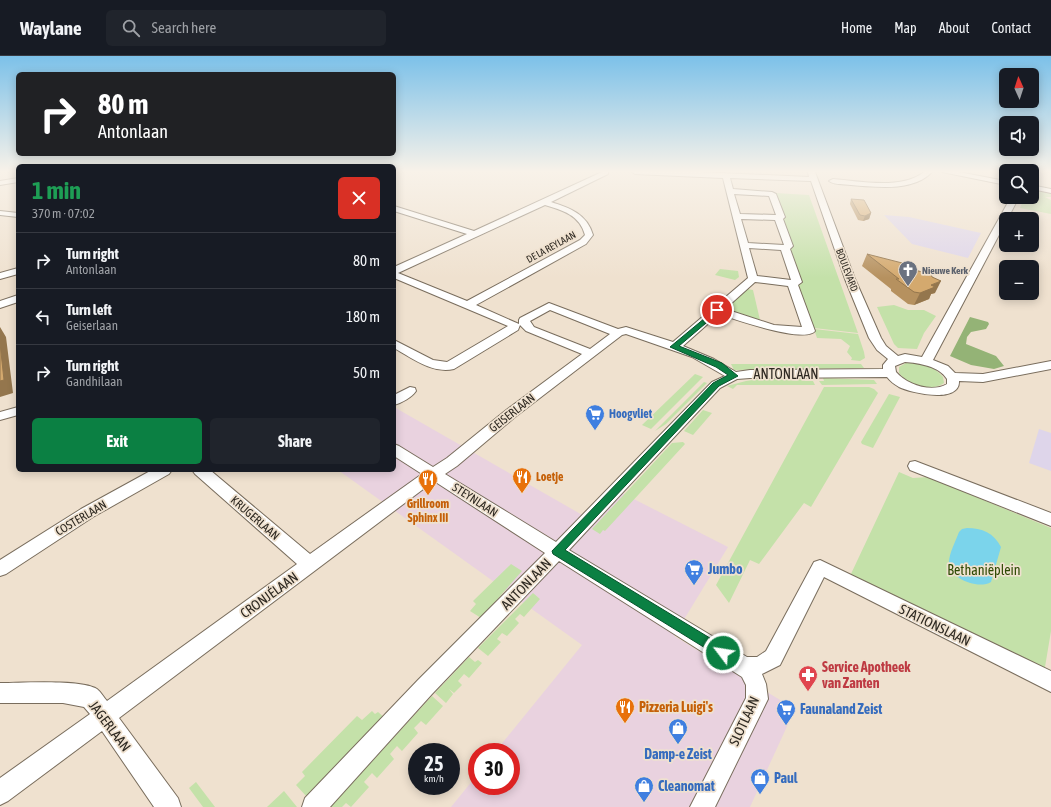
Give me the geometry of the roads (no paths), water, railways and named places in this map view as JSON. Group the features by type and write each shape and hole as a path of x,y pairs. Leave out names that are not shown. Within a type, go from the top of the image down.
{"street":[{"path":"396,269 533,207"},
{"name":"DE LA REYLAAN","path":"468,305 583,242 589,235 588,229 581,218 559,207"},
{"path":"734,207 753,279"},
{"path":"777,207 781,217 778,218"},
{"name":"BOULEVARD","path":"823,207 875,338 881,348 896,360"},
{"path":"926,362 1010,207"},
{"path":"396,209 474,234"},
{"path":"1,214 16,215"},
{"path":"736,216 778,218"},
{"path":"745,245 785,248 790,246 778,218"},
{"path":"674,347 753,279 792,283 797,282 785,248"},
{"path":"0,276 16,272"},
{"path":"396,276 514,324 514,328 450,366 442,368 410,353 396,344"},
{"path":"717,310 773,328 809,331 792,283"},
{"path":"0,305 16,299"},
{"path":"590,354 530,329 525,325 524,320 549,306 618,333 626,330 674,347 719,365 734,376"},
{"name":"GEISERLAAN","path":"434,474 452,462 510,414 618,333"},
{"path":"910,358 926,362 940,367 952,377 954,383 951,388 944,391 930,392 904,384 890,373 889,365 896,360 910,358"},
{"path":"952,377 983,378 1051,365"},
{"name":"ANTONLAAN","path":"314,807 425,688 716,385 734,376 750,374 890,373"},
{"path":"396,400 410,391"},
{"path":"0,416 16,412"},
{"name":"STEYNLAAN","path":"396,450 746,667"},
{"path":"915,466 1051,520"},
{"name":"COSTERLAAN","path":"0,569 87,513 160,472"},
{"name":"KRUGERLAAN","path":"202,472 311,565"},
{"name":"CRONJÉLAAN","path":"0,793 104,715 434,474"},
{"name":"STATIONSLAAN","path":"746,667 765,664 773,658 820,567 1051,682"},
{"name":"SLOTLAAN","path":"702,807 757,699 756,684 752,673 746,667"},
{"name":"JAGERLAAN","path":"0,693 63,693 90,697 169,807"}],"water":[{"path":"967,528 987,532 995,538 1001,547 991,582 979,584 965,581 953,573 950,568 950,555 959,532 962,529"}],"place":[{"name":"Nieuwe Kerk","path":"908,287"},
{"name":"Hoogvliet","path":"595,431"},
{"name":"Loetje","path":"522,494"},
{"name":"Grillroom Sphinx III","path":"428,496"},
{"name":"Jumbo","path":"694,586"},
{"name":"Service Apotheek van Zanten","path":"808,692"},
{"name":"Pizzeria Luigi's","path":"625,724"},
{"name":"Faunaland Zeist","path":"786,726"},
{"name":"Damp-e Zeist","path":"678,745"},
{"name":"Paul","path":"760,795"},
{"name":"Cleanomat","path":"644,803"}],"park label":[{"name":"Bethaniëplein","path":"984,570"}]}
